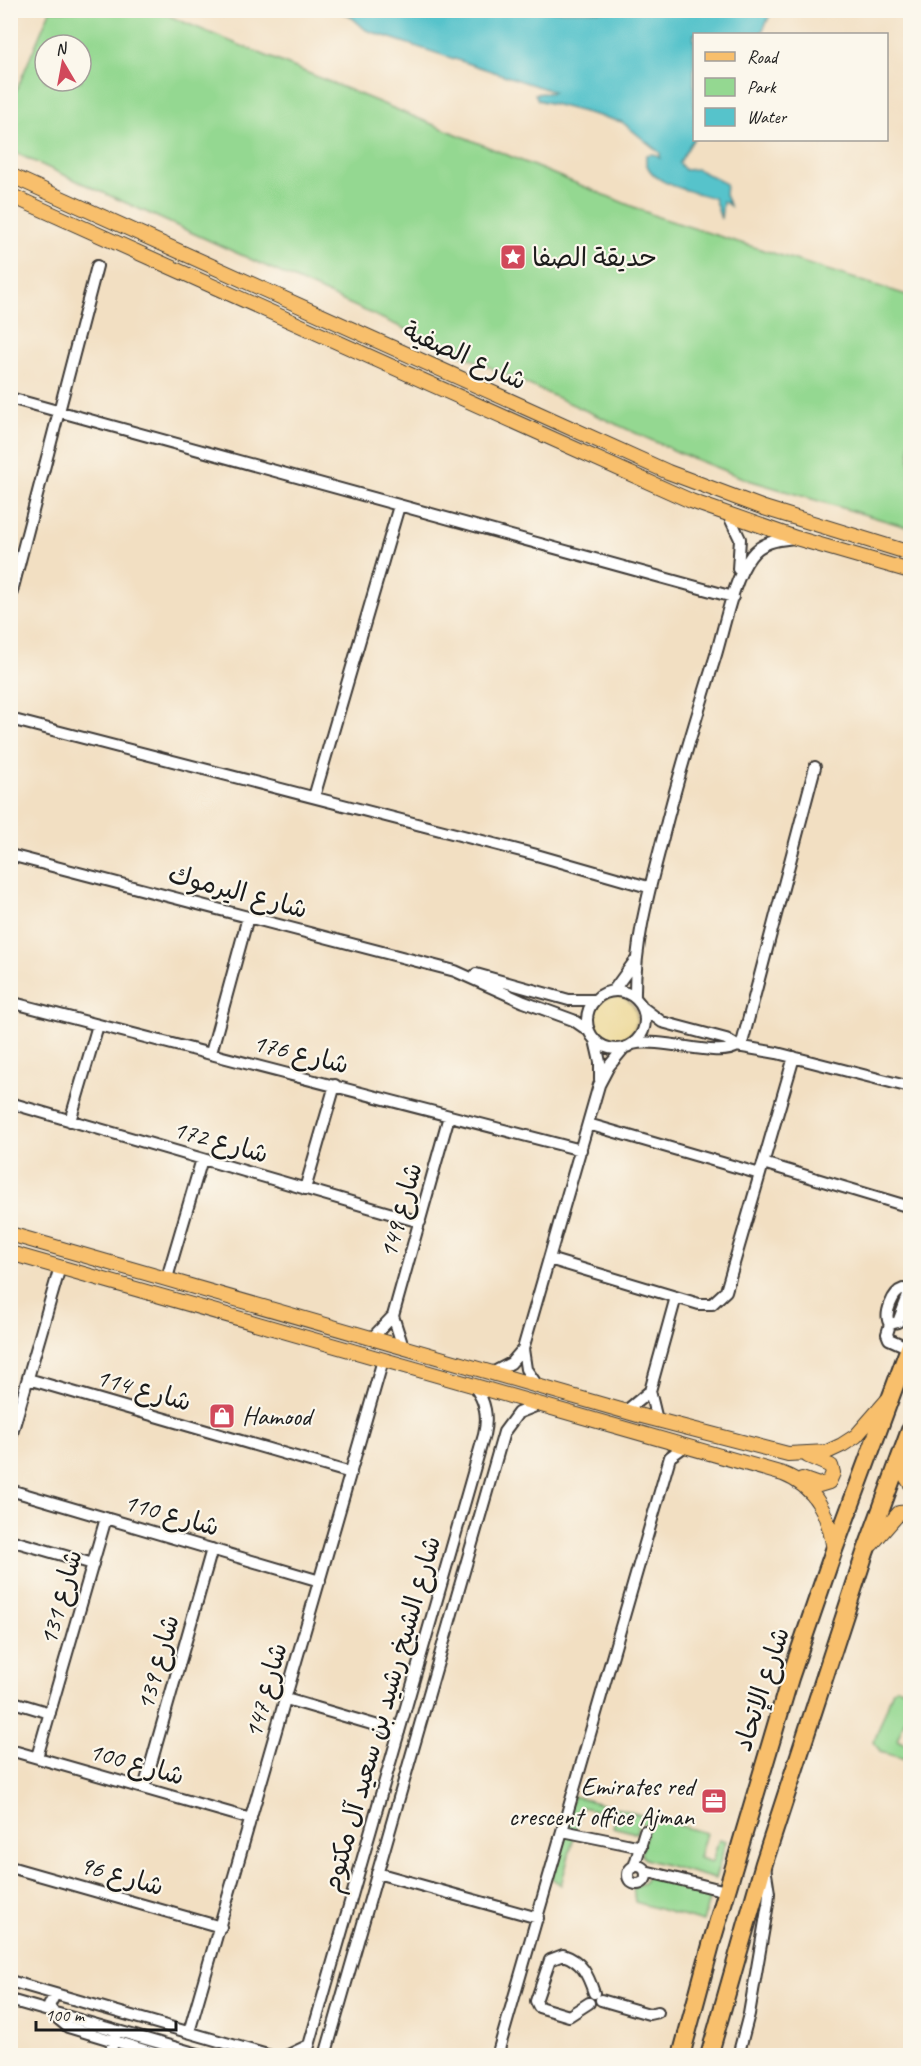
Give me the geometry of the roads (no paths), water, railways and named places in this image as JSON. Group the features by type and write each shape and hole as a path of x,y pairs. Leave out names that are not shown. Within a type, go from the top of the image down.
{"highway":[{"name":"شارع الإتحاد","path":"681,2055 726,1891 790,1678 834,1550 910,1347"},
{"path":"710,2055 764,1863 865,1553 910,1430"}],"main road":[{"name":"شارع الصفية","path":"10,175 668,472 764,508 910,553"},
{"name":"شارع الصفية","path":"10,195 515,424 729,516 910,571"},
{"path":"10,1234 657,1420 773,1451 806,1455 821,1460 831,1467 833,1473 829,1482 819,1485 10,1253"},
{"path":"89,1275 97,1271 97,1262 94,1258"},
{"path":"366,1355 366,1346 372,1338"},
{"path":"806,1455 827,1452 856,1436 881,1404 894,1394"},
{"path":"897,1462 910,1483"},
{"path":"791,1477 812,1492 824,1510 834,1550"},
{"path":"865,1553 891,1520 899,1513 910,1512"}],"street":[{"path":"10,599 97,266"},
{"path":"10,398 399,506 734,593"},
{"path":"314,797 399,506"},
{"path":"729,516 738,531 741,548 734,593"},
{"path":"599,1085 600,1062 588,1015 596,1000 614,991 631,969 636,956 648,887 677,780 734,593 750,556 760,546 771,541 796,538"},
{"path":"10,719 314,797 648,887"},
{"path":"739,1047 815,767"},
{"name":"شارع اليرموك","path":"10,855 455,971 503,980 569,1000 596,1000"},
{"path":"211,1053 248,917"},
{"path":"494,1372 511,1363 523,1348 599,1085 609,1066 643,1031 645,1015 639,1003 636,956"},
{"name":"شارع اليرموك","path":"455,971 524,1002 573,1020 592,1035"},
{"path":"614,991 639,1003 662,1022 726,1039 739,1047 794,1057 910,1087"},
{"name":"شارع 176","path":"10,1002 580,1150"},
{"path":"70,1121 98,1024"},
{"path":"592,1035 608,1048 657,1041 722,1052 739,1047"},
{"path":"549,1259 706,1305 723,1296 794,1057"},
{"path":"305,1189 335,1085"},
{"name":"شارع 172","path":"10,1103 420,1222"},
{"name":"شارع 149","path":"372,1338 393,1316 449,1116"},
{"path":"588,1124 910,1207"},
{"path":"167,1278 202,1159"},
{"path":"10,1440 60,1267"},
{"path":"908,1285 908,1296 900,1319 896,1324 890,1324 887,1334 889,1339 910,1347"},
{"path":"657,1420 650,1391 676,1297"},
{"path":"393,1316 403,1347"},
{"path":"523,1348 526,1368 537,1385"},
{"name":"شارع 147","path":"189,2032 383,1360"},
{"name":"شارع 114","path":"28,1379 351,1473"},
{"name":"شارع الشيخ رشيد بن سعيد آل مكتوم","path":"308,2050 481,1446 487,1414 481,1394 474,1386"},
{"path":"626,1411 650,1391"},
{"name":"شارع الشيخ رشيد بن سعيد آل مكتوم","path":"325,2055 504,1432 512,1418 525,1409 538,1405"},
{"path":"497,2055 670,1457 664,1440"},
{"path":"481,1446 489,1443 498,1452"},
{"path":"670,1457 685,1446"},
{"name":"شارع 110","path":"10,1490 320,1581"},
{"name":"شارع 131","path":"37,1757 106,1518"},
{"path":"10,1540 93,1564"},
{"name":"شارع 139","path":"144,1788 213,1549"},
{"path":"286,1699 399,1732"},
{"path":"10,1701 50,1713"},
{"name":"شارع 100","path":"10,1750 251,1819"},
{"path":"563,1831 641,1847"},
{"path":"645,1831 641,1847 640,1869 726,1891"},
{"path":"738,2055 749,2014 768,1904 769,1893 764,1863"},
{"name":"شارع 96","path":"10,1867 220,1927"},
{"path":"377,1873 538,1918"},
{"path":"345,1921 354,1929 363,1926"},
{"path":"340,1938 348,1934 357,1944"},
{"path":"595,1999 584,1969 563,1955 550,1960 536,2001 542,2008 569,2016 595,1999 649,2014 658,2012"},
{"path":"520,1979 542,1984"},
{"path":"10,1981 189,2032 236,2050 271,2055"},
{"path":"38,2008 45,2000 41,1990"},
{"path":"51,2011 49,2001 55,1994"},
{"path":"10,2000 51,2011 164,2055"},
{"path":"115,2035 182,2052 205,2055"},
{"path":"109,2055 115,2035"},
{"path":"286,2055 308,2050"}],"water":[{"path":"335,11 772,11 761,33 693,33 693,140 679,163 685,170 697,169 726,184 725,195 730,206 723,201 721,219 714,198 660,180 647,165 646,155 654,154 660,158 660,153 622,122 538,100 535,94 555,92 366,30 349,15"}],"place":[{"name":"حديقة الصفا","path":"513,257"},
{"name":"Hamood","path":"222,1416"},
{"name":"Emirates red crescent office Ajman","path":"714,1801"}]}
